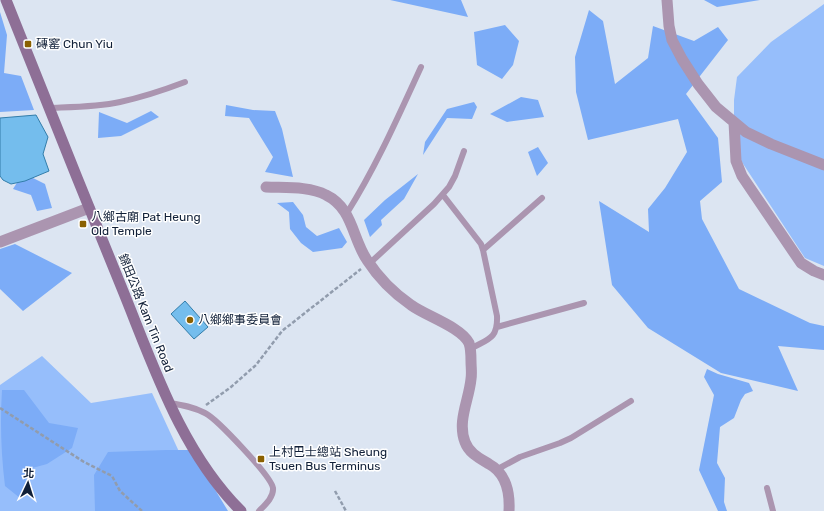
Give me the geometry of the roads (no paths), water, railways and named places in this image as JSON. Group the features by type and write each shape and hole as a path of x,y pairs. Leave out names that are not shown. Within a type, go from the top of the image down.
{"main road":[{"name":"錦田公路 Kam Tin Road","path":"6,0 89,208 170,404 191,444 210,473 226,496 241,511"}],"street":[{"path":"667,0 672,40 698,84 716,107 746,132 771,144 824,165"},
{"path":"734,122 736,161 742,176 801,264 814,272 824,275"},
{"path":"266,187 302,189 326,194 346,213 353,226 359,244 370,263 398,296 425,314 458,331 465,337 470,349 471,379 462,417 464,440 471,453 490,464 506,483 509,511"},
{"path":"0,242 89,208"}],"lane":[{"path":"346,213 376,164 421,67"},
{"path":"49,108 88,106 119,102 155,93 185,82"},
{"path":"370,263 443,195 455,176 464,151"},
{"path":"443,195 476,237 483,250 497,316 498,326 495,334 470,349"},
{"path":"483,250 542,198"},
{"path":"498,326 584,303"},
{"path":"496,470 520,457 571,438 631,401"},
{"path":"170,404 188,406 206,413 222,426 271,482 273,487 270,498 259,511"},
{"path":"767,488 773,511"}],"place":[{"name":"磚窰 Chun Yiu","path":"28,44"},
{"name":"八鄉古廟 Pat Heung Old Temple","path":"83,224"},
{"name":"八鄉鄉事委員會","path":"190,320"},
{"name":"上村巴士總站 Sheung Tsuen Bus Terminus","path":"261,459"}]}
